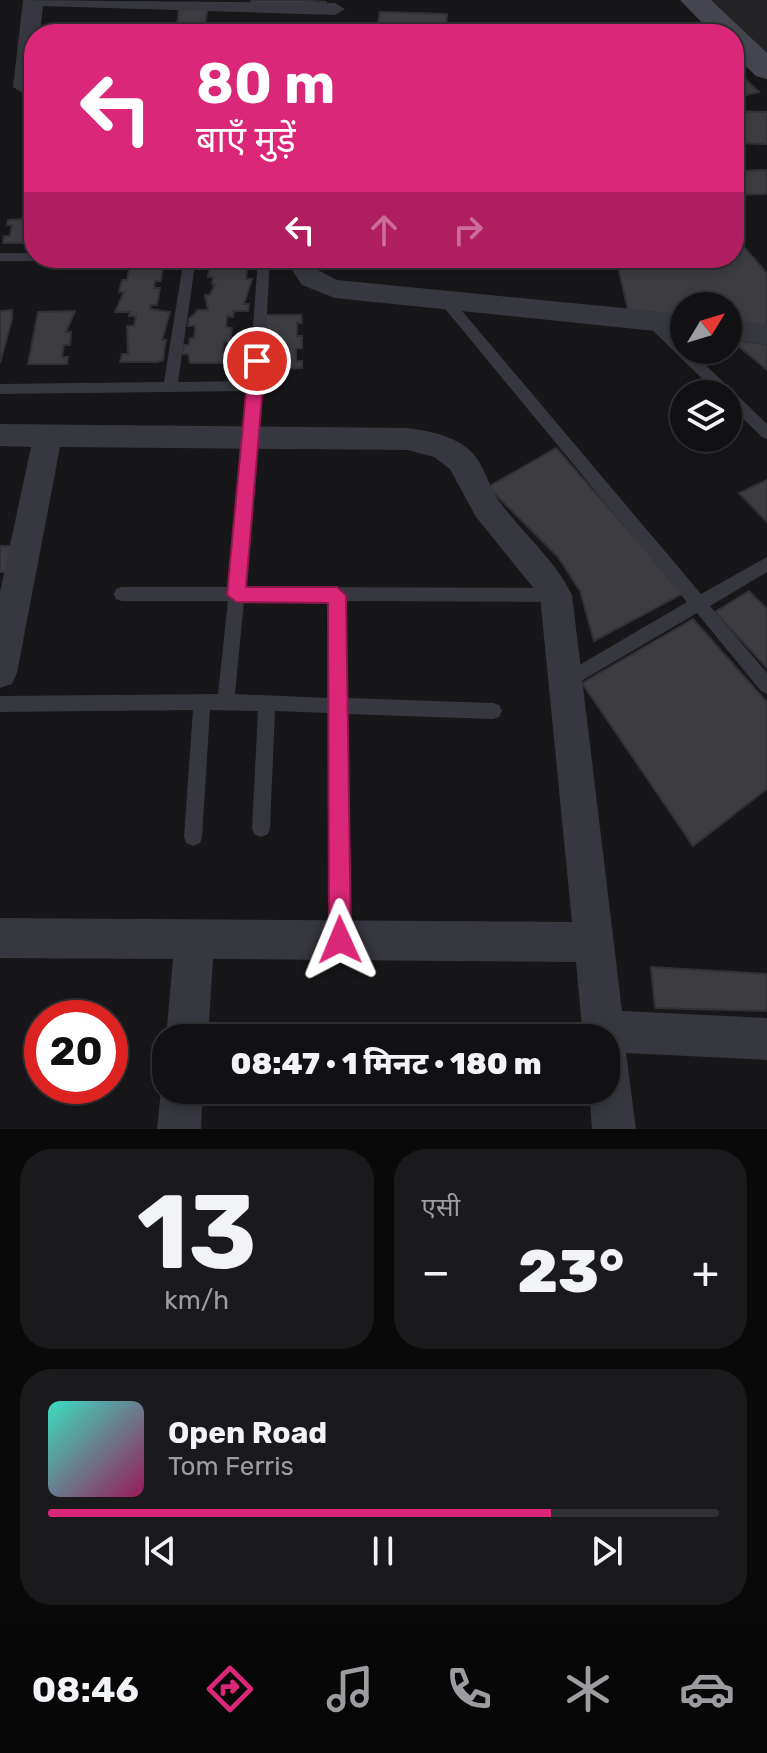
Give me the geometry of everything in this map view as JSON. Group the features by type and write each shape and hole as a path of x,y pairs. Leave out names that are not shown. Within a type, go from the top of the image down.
{"main road":[{"path":"694,0 719,24"},
{"path":"744,48 767,70"}],"street":[{"path":"33,24 34,0 173,13 337,5"},
{"path":"0,80 24,87"},
{"path":"299,268 316,284 335,289 670,323"},
{"path":"742,331 767,334"},
{"path":"0,435 252,435 408,439 430,442 456,456 471,473 488,508 535,558 556,595 602,1024"},
{"path":"0,673 7,600 48,435"},
{"path":"0,938 593,942"},
{"path":"188,1024 194,940"},
{"path":"620,1042 767,1039"},
{"path":"179,1129 181,1104"},
{"path":"611,1104 614,1129"}],"lane":[{"path":"0,257 24,257"},
{"path":"170,388 188,268"},
{"path":"226,702 252,435 263,268"},
{"path":"447,302 767,686"},
{"path":"651,321 712,380"},
{"path":"0,389 256,386"},
{"path":"742,409 767,433"},
{"path":"565,682 697,602 767,564"},
{"path":"122,594 556,595"},
{"path":"337,595 340,940"},
{"path":"193,837 202,702"},
{"path":"0,704 226,702 493,711"},
{"path":"261,828 267,703"}],"shaded area":[{"path":"697,0 767,0 767,69 744,45 744,24 723,24"}],"building":[{"path":"251,0 326,2 326,6 250,4"},
{"path":"179,8 208,8 205,24 177,24"},
{"path":"380,12 447,14 446,24 378,23"},
{"path":"744,78 759,92 744,96"},
{"path":"744,111 767,112 767,144 744,143"},
{"path":"767,170 767,194 744,195 744,171"},
{"path":"24,219 24,243 3,243 4,236 10,236 12,225 7,225 8,220"},
{"path":"744,247 767,273 767,328 742,325 742,292 670,292 670,315 628,310 618,268 744,268"},
{"path":"163,268 161,281 155,281 154,288 160,288 157,305 151,305 150,309 170,312 162,340 166,340 163,360 158,362 120,362 122,354 128,354 127,326 134,326 136,316 129,316 130,312 115,312 124,292 119,292 122,280 127,280 129,269 124,269"},
{"path":"213,268 247,268 246,279 252,279 244,304 249,304 248,311 234,311 233,317 227,316 226,327 232,328 230,342 224,342 223,354 230,354 229,363 190,363 188,354 182,354 184,345 189,345 190,338 194,338 195,326 188,326 189,319 198,310 208,310 205,295 210,295 215,284 212,284 213,277 208,277"},
{"path":"12,310 12,319 0,363 0,311"},
{"path":"75,311 66,332 71,332 70,345 64,345 62,357 68,357 67,364 28,364 38,312"},
{"path":"264,315 301,315 302,323 297,323 297,336 302,336 302,348 296,349 296,361 302,361 302,368 264,370"},
{"path":"742,341 767,344 767,370 742,349"},
{"path":"556,448 684,593 594,641 580,591 558,557 488,487"},
{"path":"767,480 767,522 739,493"},
{"path":"0,546 18,546 12,572 0,572"},
{"path":"749,591 767,609 767,668 715,612"},
{"path":"693,619 767,702 767,789 693,846 582,683"},
{"path":"651,967 767,974 767,1011 655,1008"}],"route":[{"path":"257,361 236,595 337,595 340,940"}]}
